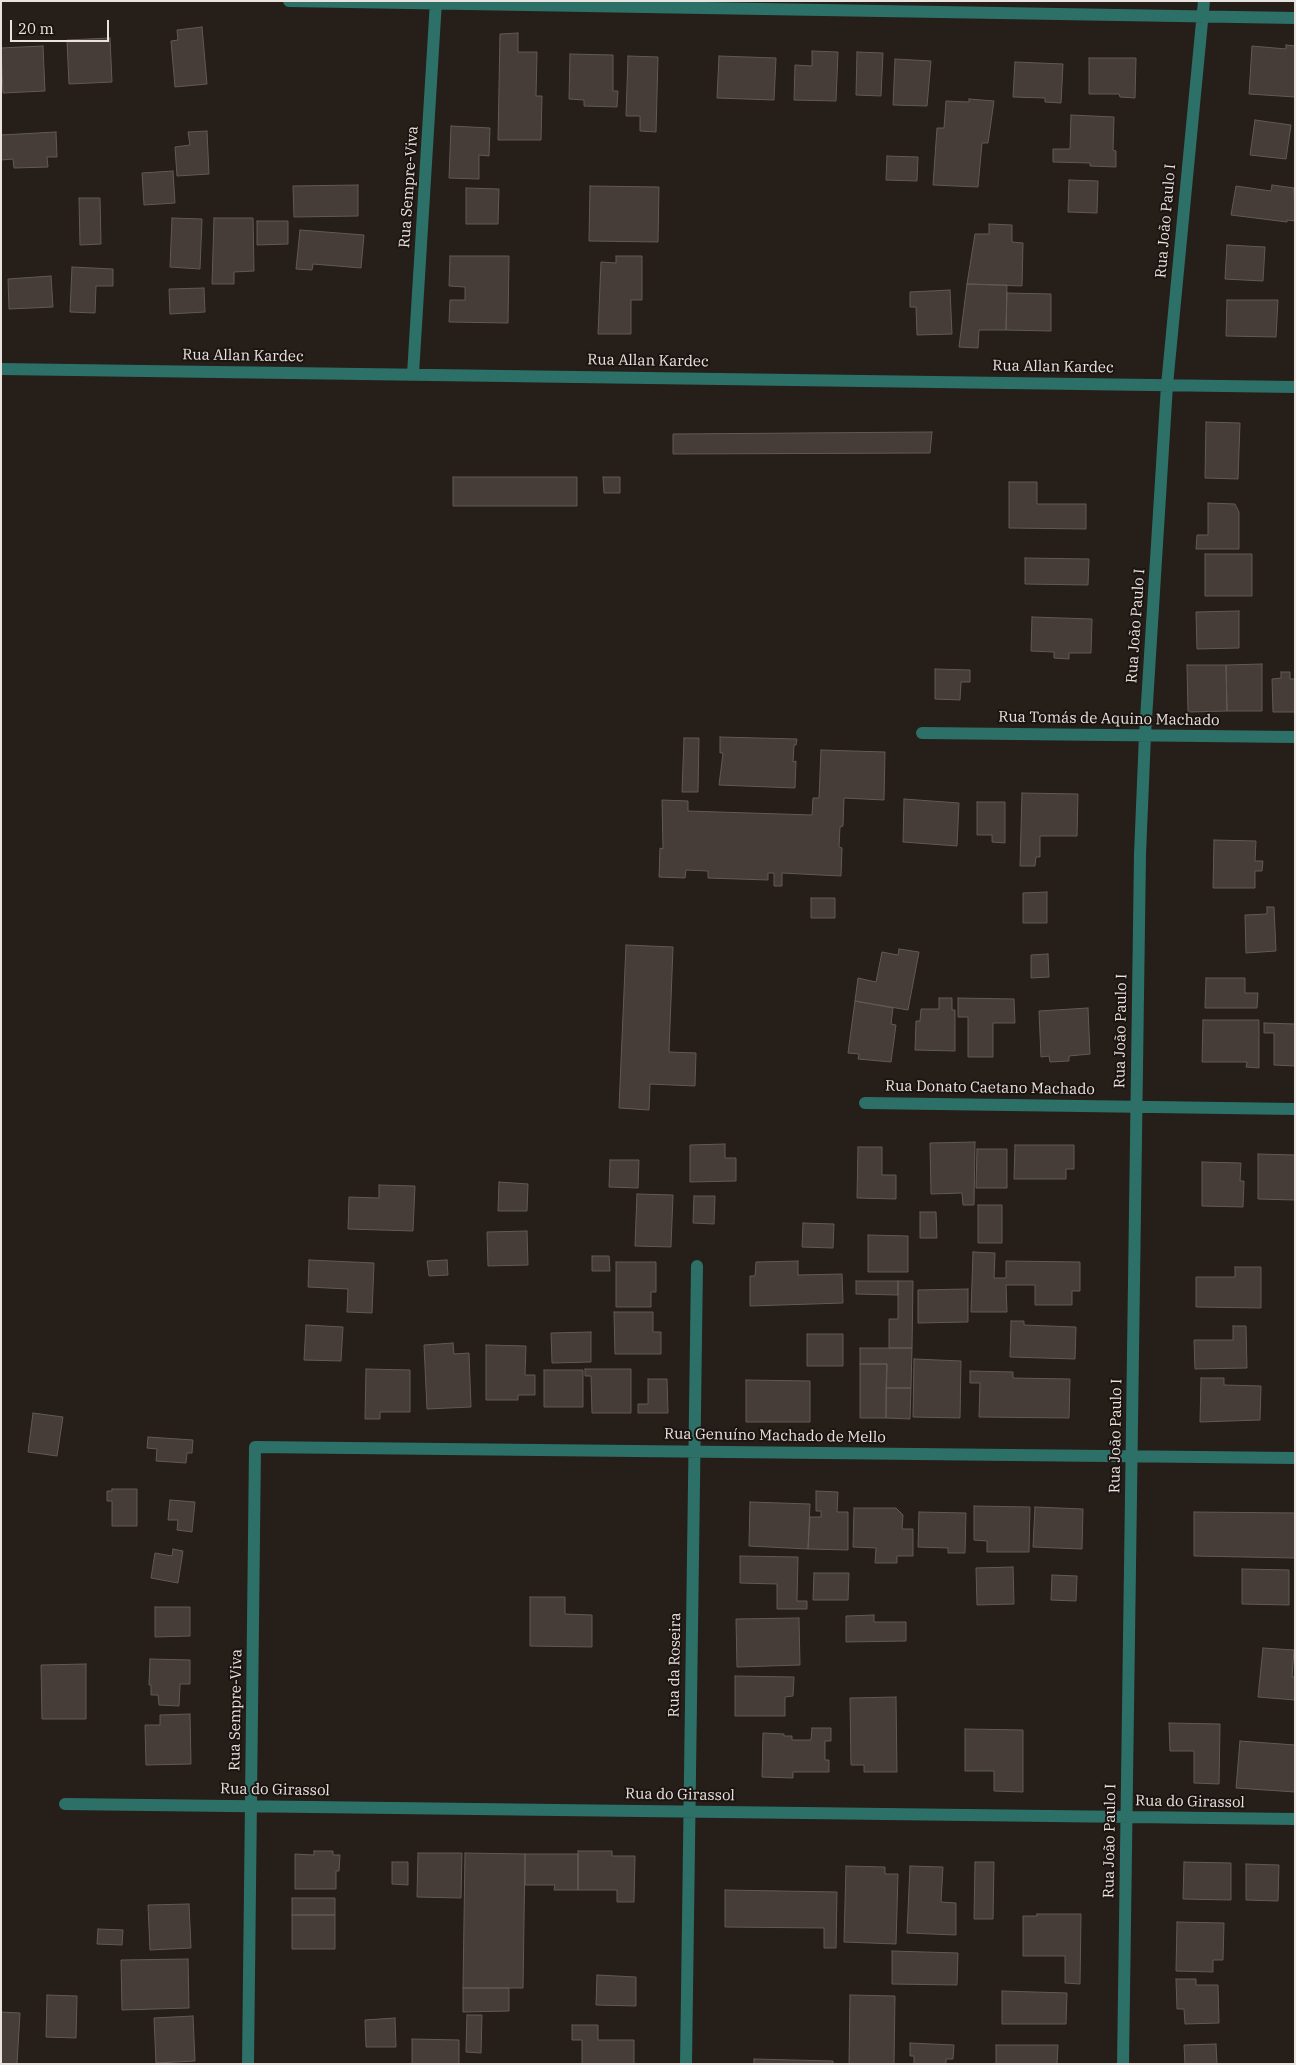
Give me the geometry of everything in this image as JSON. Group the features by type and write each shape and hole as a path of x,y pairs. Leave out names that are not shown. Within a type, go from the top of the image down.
{"street":[{"path":"289,1 817,6 1295,18"},
{"name":"Rua João Paulo I","path":"1123,2064 1140,854 1145,735 1168,385 1204,1"},
{"name":"Rua Sempre-Viva","path":"413,374 436,3"},
{"name":"Rua Allan Kardec","path":"1,369 1295,387"},
{"name":"Rua Tomás de Aquino Machado","path":"922,733 1295,737"},
{"name":"Rua Donato Caetano Machado","path":"865,1103 1295,1109"},
{"name":"Rua da Roseira","path":"686,2064 697,1266"},
{"name":"Rua Sempre-Viva","path":"248,2064 255,1447"},
{"name":"Rua Genuíno Machado de Mello","path":"255,1447 1295,1458"},
{"name":"Rua do Girassol","path":"65,1804 1295,1819"}],"building":[{"path":"202,27 207,84 175,87 171,41 178,40 177,30"},
{"path":"518,33 518,52 537,52 536,96 542,96 541,140 498,140 500,34"},
{"path":"110,38 112,82 69,84 67,40"},
{"path":"1286,45 1295,46 1295,97 1249,94 1252,46 1286,49"},
{"path":"43,46 45,91 3,93 1,48"},
{"path":"812,51 838,52 836,101 794,100 795,65 812,66"},
{"path":"857,52 883,53 881,96 856,95"},
{"path":"570,54 613,55 613,91 618,91 617,107 584,106 584,100 569,99"},
{"path":"628,56 658,57 656,132 640,131 640,116 626,116"},
{"path":"719,56 776,58 774,100 717,98"},
{"path":"1089,58 1136,58 1135,98 1120,97 1119,94 1089,94"},
{"path":"895,59 931,61 927,106 893,105"},
{"path":"1015,62 1063,64 1061,103 1045,102 1045,98 1013,97"},
{"path":"969,99 994,101 988,143 982,143 978,187 933,185 937,128 944,128 946,101 969,102"},
{"path":"1071,115 1114,117 1113,150 1116,151 1116,167 1090,166 1090,163 1053,162 1053,149 1070,149"},
{"path":"1255,120 1291,125 1286,159 1250,155"},
{"path":"451,126 490,128 489,156 479,155 479,179 449,178"},
{"path":"207,131 209,174 177,176 175,147 190,145 188,132"},
{"path":"56,132 57,157 47,157 48,167 14,168 13,159 1,160 1,135"},
{"path":"887,156 918,157 917,181 886,180"},
{"path":"173,171 175,203 144,205 142,173"},
{"path":"1069,180 1098,181 1097,213 1068,212"},
{"path":"358,185 358,216 294,217 293,186"},
{"path":"1272,185 1294,188 1295,221 1287,220 1287,222 1231,215 1236,186 1271,191"},
{"path":"590,186 659,187 658,242 589,241"},
{"path":"466,188 499,189 498,224 466,224"},
{"path":"79,198 100,198 101,244 80,245"},
{"path":"172,218 202,219 200,269 170,267"},
{"path":"214,218 253,218 254,271 234,272 234,284 212,284"},
{"path":"257,221 288,221 288,244 257,245"},
{"path":"989,224 1012,225 1012,242 1023,243 1022,286 967,284 975,234 989,234"},
{"path":"300,230 364,235 361,268 313,264 312,270 296,269"},
{"path":"1227,245 1265,247 1263,281 1225,279"},
{"path":"450,256 509,256 508,323 449,322 450,300 465,300 465,287 449,286"},
{"path":"616,256 642,256 642,300 631,300 631,334 598,334 601,262 616,263"},
{"path":"72,267 113,269 113,286 96,286 95,313 70,312"},
{"path":"51,276 53,307 9,309 8,279"},
{"path":"967,284 1007,285 1006,330 979,330 978,348 959,347"},
{"path":"204,288 205,312 170,314 169,289"},
{"path":"950,290 952,334 917,335 916,307 910,307 910,292"},
{"path":"1007,293 1051,294 1051,331 1006,330"},
{"path":"1227,300 1278,300 1276,337 1226,336"},
{"path":"1206,422 1240,423 1238,479 1205,478"},
{"path":"932,432 930,453 673,454 673,434"},
{"path":"453,477 577,477 577,506 453,506"},
{"path":"603,477 620,477 620,493 604,493"},
{"path":"1009,482 1037,482 1037,504 1086,504 1086,529 1009,528"},
{"path":"1208,503 1235,504 1239,512 1239,549 1196,549 1197,535 1208,535"},
{"path":"1205,554 1252,554 1252,596 1205,596"},
{"path":"1025,558 1089,559 1088,585 1025,584"},
{"path":"1239,611 1239,648 1197,649 1196,612"},
{"path":"1032,617 1092,619 1091,653 1069,653 1069,659 1054,658 1054,652 1031,651"},
{"path":"1262,664 1262,711 1227,711 1226,665"},
{"path":"1187,665 1226,665 1227,711 1188,712"},
{"path":"935,669 970,670 970,682 961,682 960,700 935,699"},
{"path":"1281,672 1290,672 1290,679 1295,679 1295,712 1273,712 1272,679 1281,678"},
{"path":"720,737 797,739 796,745 794,745 793,762 796,761 795,788 719,785 723,753 720,753"},
{"path":"684,738 699,738 698,792 682,792"},
{"path":"821,750 885,752 884,800 844,798 843,826 840,827 839,847 842,848 841,876 782,873 782,886 774,886 774,873 768,873 768,880 708,878 708,871 686,870 685,878 659,877 660,848 663,849 662,800 688,801 688,811 812,815 813,798 819,798"},
{"path":"1022,793 1078,794 1077,836 1040,836 1040,857 1036,857 1035,866 1020,866"},
{"path":"904,799 959,803 957,846 903,842"},
{"path":"977,802 1005,802 1005,843 992,842 992,835 977,835"},
{"path":"1214,840 1256,841 1255,861 1263,861 1262,871 1255,871 1255,888 1213,888"},
{"path":"1047,892 1047,923 1023,923 1023,893"},
{"path":"811,898 835,898 835,918 811,918"},
{"path":"1267,907 1274,907 1276,951 1246,953 1245,915 1267,914"},
{"path":"626,945 673,947 669,1052 696,1053 695,1086 650,1084 649,1110 619,1108"},
{"path":"899,949 919,952 908,1010 855,1001 858,978 876,982 882,952 898,955"},
{"path":"1048,954 1049,977 1031,978 1031,955"},
{"path":"1206,978 1245,978 1245,993 1258,993 1257,1008 1205,1008"},
{"path":"939,998 952,998 952,1010 955,1010 955,1051 915,1050 916,1021 920,1021 921,1009 939,1009"},
{"path":"958,998 1014,999 1015,1023 993,1023 993,1057 968,1057 968,1017 958,1017"},
{"path":"855,1001 893,1008 891,1024 896,1025 891,1062 858,1059 859,1054 848,1053"},
{"path":"1088,1008 1090,1054 1069,1056 1069,1061 1050,1062 1049,1056 1041,1057 1039,1011"},
{"path":"1203,1020 1259,1020 1259,1068 1246,1067 1247,1062 1202,1062"},
{"path":"1264,1023 1295,1024 1295,1066 1274,1065 1274,1033 1264,1033"},
{"path":"975,1142 974,1205 963,1205 962,1193 931,1194 930,1143"},
{"path":"725,1144 725,1158 736,1158 736,1181 690,1182 690,1145"},
{"path":"1015,1145 1074,1145 1074,1169 1066,1169 1066,1179 1014,1179"},
{"path":"858,1147 882,1147 882,1175 896,1175 896,1199 857,1198"},
{"path":"977,1149 1007,1149 1007,1188 976,1188"},
{"path":"1258,1154 1295,1155 1295,1200 1258,1199"},
{"path":"610,1160 639,1160 638,1188 609,1187"},
{"path":"1202,1162 1241,1163 1240,1181 1244,1181 1243,1207 1202,1206"},
{"path":"499,1182 528,1184 527,1211 498,1211"},
{"path":"379,1185 415,1186 413,1231 348,1229 349,1197 379,1198"},
{"path":"637,1194 673,1195 671,1247 635,1246"},
{"path":"694,1196 715,1196 714,1224 693,1223"},
{"path":"978,1205 1002,1205 1002,1243 978,1243"},
{"path":"920,1212 936,1212 937,1238 920,1238"},
{"path":"803,1223 834,1224 833,1248 802,1247"},
{"path":"527,1231 528,1265 488,1266 487,1232"},
{"path":"868,1235 908,1236 908,1272 868,1272"},
{"path":"973,1252 995,1253 994,1278 1006,1278 1006,1261 1080,1262 1080,1291 1072,1291 1072,1305 1035,1305 1035,1285 1006,1285 1007,1312 971,1312"},
{"path":"592,1256 609,1256 610,1271 592,1271"},
{"path":"309,1260 374,1263 372,1313 347,1312 348,1289 308,1287"},
{"path":"447,1260 448,1275 429,1276 427,1261"},
{"path":"798,1261 798,1275 842,1274 843,1303 750,1306 750,1276 755,1276 756,1262"},
{"path":"616,1262 656,1262 656,1292 651,1292 651,1307 616,1307"},
{"path":"1235,1267 1261,1267 1261,1308 1196,1307 1196,1277 1235,1277"},
{"path":"856,1281 898,1281 898,1295 856,1294"},
{"path":"898,1281 913,1281 912,1348 889,1348 889,1319 898,1319"},
{"path":"968,1289 968,1322 918,1323 918,1290"},
{"path":"614,1312 653,1312 653,1332 661,1332 661,1354 615,1354"},
{"path":"1011,1321 1024,1321 1024,1325 1076,1327 1075,1359 1010,1357"},
{"path":"306,1325 343,1327 341,1361 304,1360"},
{"path":"1233,1326 1246,1326 1247,1368 1195,1369 1194,1340 1233,1340"},
{"path":"591,1332 591,1362 552,1363 551,1333"},
{"path":"807,1334 843,1334 843,1366 807,1366"},
{"path":"453,1343 454,1354 469,1353 471,1407 427,1409 424,1345"},
{"path":"486,1345 526,1346 525,1375 535,1375 535,1395 518,1395 518,1400 486,1400"},
{"path":"860,1348 912,1348 911,1388 886,1388 887,1364 860,1364"},
{"path":"914,1359 961,1361 960,1418 913,1417"},
{"path":"860,1364 887,1364 886,1418 860,1418"},
{"path":"366,1369 410,1370 410,1412 380,1412 380,1419 365,1419"},
{"path":"585,1369 631,1369 631,1413 592,1413 591,1376 585,1376"},
{"path":"544,1370 583,1370 583,1407 544,1407"},
{"path":"970,1371 1013,1372 1013,1378 1070,1379 1069,1418 979,1417 980,1383 970,1383"},
{"path":"1201,1378 1224,1378 1224,1385 1261,1386 1260,1420 1200,1422"},
{"path":"648,1379 667,1379 668,1413 638,1413 638,1404 648,1404"},
{"path":"746,1380 810,1381 810,1422 746,1422"},
{"path":"886,1388 911,1388 910,1419 886,1418"},
{"path":"33,1413 63,1417 57,1456 28,1452"},
{"path":"148,1437 193,1440 192,1453 187,1453 186,1463 156,1461 157,1449 147,1448"},
{"path":"112,1489 137,1489 137,1526 112,1526 112,1501 107,1501 107,1491 112,1491"},
{"path":"816,1491 838,1492 837,1512 848,1512 848,1550 808,1549 810,1517 821,1517 821,1511 816,1511"},
{"path":"170,1500 195,1502 192,1532 177,1530 178,1520 168,1520"},
{"path":"750,1502 810,1504 808,1549 749,1546"},
{"path":"974,1506 1030,1507 1029,1552 987,1552 987,1541 974,1540"},
{"path":"1035,1507 1083,1509 1082,1549 1033,1547"},
{"path":"854,1508 896,1508 903,1515 902,1529 913,1529 913,1556 897,1556 897,1563 875,1563 876,1548 853,1547"},
{"path":"919,1512 966,1513 965,1553 948,1553 948,1548 918,1547"},
{"path":"1194,1512 1295,1513 1295,1558 1194,1556"},
{"path":"173,1549 183,1551 178,1583 151,1578 155,1553 172,1556"},
{"path":"740,1556 798,1557 797,1601 807,1601 807,1609 777,1609 777,1584 740,1583"},
{"path":"1013,1567 1014,1604 977,1605 976,1568"},
{"path":"1242,1569 1289,1570 1289,1605 1242,1604"},
{"path":"814,1573 849,1573 848,1600 813,1600"},
{"path":"1052,1575 1077,1576 1076,1601 1051,1600"},
{"path":"530,1597 565,1597 565,1614 592,1615 592,1647 530,1646"},
{"path":"155,1607 190,1607 190,1636 155,1637"},
{"path":"874,1615 874,1622 906,1622 906,1641 846,1642 846,1616"},
{"path":"799,1618 800,1665 737,1667 736,1619"},
{"path":"1263,1648 1294,1650 1292,1677 1295,1677 1295,1700 1258,1697"},
{"path":"150,1659 190,1660 190,1684 180,1684 179,1706 159,1705 158,1695 151,1695 151,1685 149,1685"},
{"path":"86,1664 86,1719 42,1719 41,1665"},
{"path":"735,1676 794,1677 793,1696 785,1697 785,1716 735,1716"},
{"path":"896,1697 897,1772 864,1772 864,1765 851,1765 850,1698"},
{"path":"190,1714 191,1764 146,1765 145,1725 160,1725 160,1715"},
{"path":"1169,1723 1220,1724 1219,1784 1194,1783 1194,1751 1170,1751"},
{"path":"812,1728 831,1728 831,1741 825,1741 825,1760 829,1760 829,1772 793,1772 793,1778 762,1777 763,1733 784,1734 784,1736 792,1736 792,1740 811,1740"},
{"path":"965,1729 1023,1730 1023,1792 994,1791 994,1771 965,1771"},
{"path":"1240,1741 1295,1745 1295,1792 1236,1788"},
{"path":"314,1851 333,1851 333,1855 340,1855 339,1871 336,1871 336,1889 295,1889 295,1854 314,1855"},
{"path":"578,1851 612,1851 612,1856 635,1856 634,1902 617,1902 617,1890 578,1890"},
{"path":"418,1853 462,1853 461,1898 417,1897"},
{"path":"465,1853 525,1854 523,1988 463,1988"},
{"path":"525,1854 578,1854 578,1890 554,1890 555,1885 525,1885"},
{"path":"392,1862 408,1862 408,1885 392,1884"},
{"path":"975,1862 994,1862 993,1919 974,1919"},
{"path":"1184,1862 1231,1863 1231,1900 1183,1899"},
{"path":"1246,1864 1279,1865 1278,1901 1246,1900"},
{"path":"846,1866 885,1867 885,1874 898,1874 896,1944 844,1942"},
{"path":"910,1866 943,1867 941,1902 956,1903 956,1935 907,1933"},
{"path":"725,1890 837,1892 836,1948 824,1948 824,1928 725,1927"},
{"path":"292,1898 335,1898 335,1915 292,1915"},
{"path":"189,1904 191,1948 150,1950 148,1905"},
{"path":"1037,1914 1081,1914 1080,1984 1065,1983 1065,1956 1023,1956 1023,1916 1037,1916"},
{"path":"292,1915 335,1915 335,1949 292,1949"},
{"path":"1177,1922 1224,1923 1223,1960 1213,1960 1213,1972 1176,1971"},
{"path":"98,1929 123,1930 122,1945 97,1944"},
{"path":"892,1951 958,1953 957,1985 892,1984"},
{"path":"188,1959 189,2008 122,2010 121,1960"},
{"path":"597,1975 636,1977 636,2006 596,2005"},
{"path":"1176,1979 1196,1979 1196,1985 1218,1985 1219,2023 1185,2024 1184,2009 1177,2009"},
{"path":"463,1988 509,1988 509,2011 463,2012"},
{"path":"1002,1991 1067,1993 1066,2024 1002,2024"},
{"path":"47,1995 77,1996 76,2038 46,2037"},
{"path":"850,1995 895,1996 894,2064 849,2064"},
{"path":"1,2012 20,2013 17,2064 1,2064"},
{"path":"467,2015 482,2015 481,2053 466,2052"},
{"path":"193,2016 195,2061 156,2063 154,2018"},
{"path":"395,2018 396,2047 366,2047 365,2020"},
{"path":"572,2025 598,2025 598,2040 634,2040 634,2064 582,2064 582,2040 572,2040"},
{"path":"412,2039 459,2040 459,2064 412,2064"},
{"path":"910,2043 954,2045 953,2059 946,2059 946,2064 914,2064 914,2056 910,2056"},
{"path":"1216,2044 1217,2064 1185,2064 1184,2045"},
{"path":"996,2045 1058,2045 1057,2064 996,2064"},
{"path":"754,2059 833,2061 833,2064 754,2064"}]}
